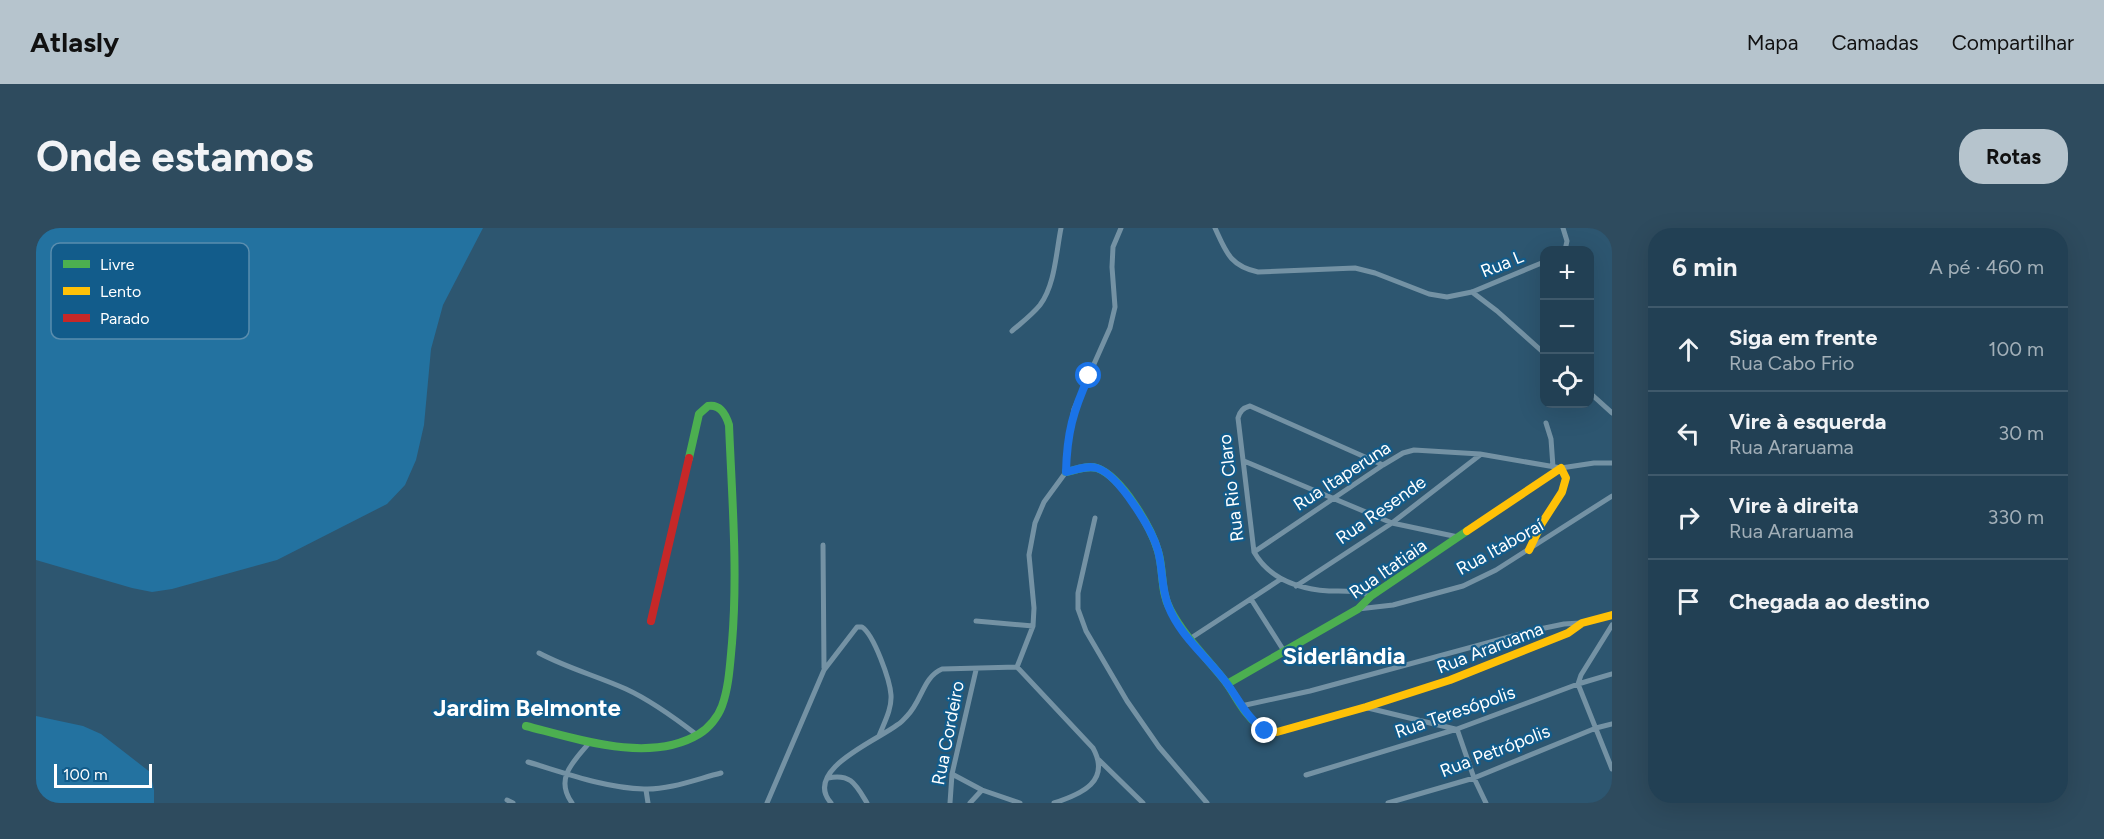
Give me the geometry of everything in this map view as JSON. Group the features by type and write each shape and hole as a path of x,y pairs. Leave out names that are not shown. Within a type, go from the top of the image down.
{"street":[{"path":"1012,331 1038,307 1046,296 1061,228"},
{"path":"1017,668 1033,626 1034,608 1029,555 1035,524 1044,502 1066,472 1067,446 1074,410 1110,328 1115,307 1113,247 1121,230 1113,228"},
{"name":"Rua L","path":"1215,228 1233,262 1244,269 1258,272 1355,268 1375,273 1429,294 1447,297 1472,292 1540,264"},
{"path":"1563,228 1568,240 1566,246"},
{"path":"1472,292 1497,310 1540,349"},
{"path":"1594,397 1612,413"},
{"path":"526,726 590,742 634,748 655,748 672,745 697,735 708,726 721,709 727,688 733,630 735,568 729,424 722,409 715,405 709,404 699,414 651,621"},
{"name":"Rua Rio Claro","path":"1371,596 1357,591 1327,591 1296,586 1281,579 1260,561 1254,552 1238,418 1244,408 1250,406 1383,465"},
{"path":"1529,550 1542,523 1562,492 1566,478 1557,467 1546,423"},
{"name":"Rua Itaperuna","path":"1254,552 1383,465 1414,450 1480,454 1557,467 1612,463"},
{"name":"Rua Resende","path":"1296,586 1392,523 1480,454"},
{"path":"1244,461 1392,523 1460,537"},
{"name":"Rua Araruama","path":"1066,472 1087,467 1097,468 1108,474 1139,510 1157,548 1161,564 1162,586 1168,606 1188,640 1227,684 1254,723 1265,731 1277,732 1450,681 1568,633 1582,623 1612,615"},
{"name":"Rua Itatiaia","path":"1227,684 1358,609 1371,596 1460,537 1557,467"},
{"name":"Rua Itaboraí","path":"1358,609 1393,605 1462,586 1496,570 1612,496"},
{"path":"1095,518 1078,593 1078,609 1086,631 1127,701 1159,747 1207,803"},
{"path":"823,545 824,670"},
{"path":"1188,640 1281,579"},
{"path":"1251,599 1284,651"},
{"path":"976,621 1033,626"},
{"path":"1241,706 1310,691 1535,630 1582,623"},
{"path":"1612,625 1581,675 1578,684 1612,769"},
{"path":"767,803 824,670 854,630 862,627 866,630 887,676 891,696 888,713 879,736"},
{"path":"539,653 559,664 629,691 670,714 697,735"},
{"path":"831,803 824,791 827,778 843,759 897,725 910,713 933,673 942,669 1017,668 1093,748 1099,760 1143,803"},
{"name":"Rua Cordeiro","path":"950,803 952,774 976,670"},
{"name":"Rua Teresópolis","path":"1306,775 1457,729 1578,684 1612,674"},
{"path":"1366,707 1457,729 1486,803"},
{"name":"Rua Petrópolis","path":"1388,803 1474,777 1596,728 1612,724"},
{"path":"572,803 564,784 566,774 590,742"},
{"path":"1054,803 1088,788 1099,771 1099,760"},
{"path":"528,762 566,774 646,790 721,772"},
{"path":"952,774 982,790 1020,803"},
{"path":"827,778 843,776 857,787 867,803"},
{"path":"646,790 648,803"},
{"name":"Rua Cordeiro","path":"970,803 982,790"},
{"path":"507,800 513,803"}],"shaded area":[{"path":"36,228 483,228 443,305 431,349 424,425 416,460 405,485 387,504 277,560 172,589 152,592 132,588 36,560"},
{"path":"36,716 83,726 101,734 150,772 154,803 36,803"}],"traffic: fast":[{"path":"526,726 613,746 658,747 680,743 699,734 718,714 729,675 734,616 734,534 729,425 719,408 708,406 699,414 689,458"},
{"path":"1066,472 1085,467 1097,468 1107,473 1125,492 1142,517 1154,541 1160,558 1165,595 1176,619 1258,725"},
{"path":"1227,684 1358,609 1371,596 1467,531"}],"traffic: slow":[{"path":"1467,531 1561,468 1566,478 1562,492 1542,523 1529,550"},
{"path":"1258,725 1277,732 1366,707 1450,680 1568,633 1582,623 1612,615"}],"traffic: jam":[{"path":"651,621 689,458"}],"district":[{"name":"Siderlândia","path":"1344,656"},
{"name":"Jardim Belmonte","path":"527,708"}],"route":[{"path":"1089,376 1074,410 1067,446 1066,472 1087,467 1097,468 1108,474 1139,510 1157,548 1161,564 1162,586 1168,606 1188,640 1227,684 1254,723 1265,731"}]}
